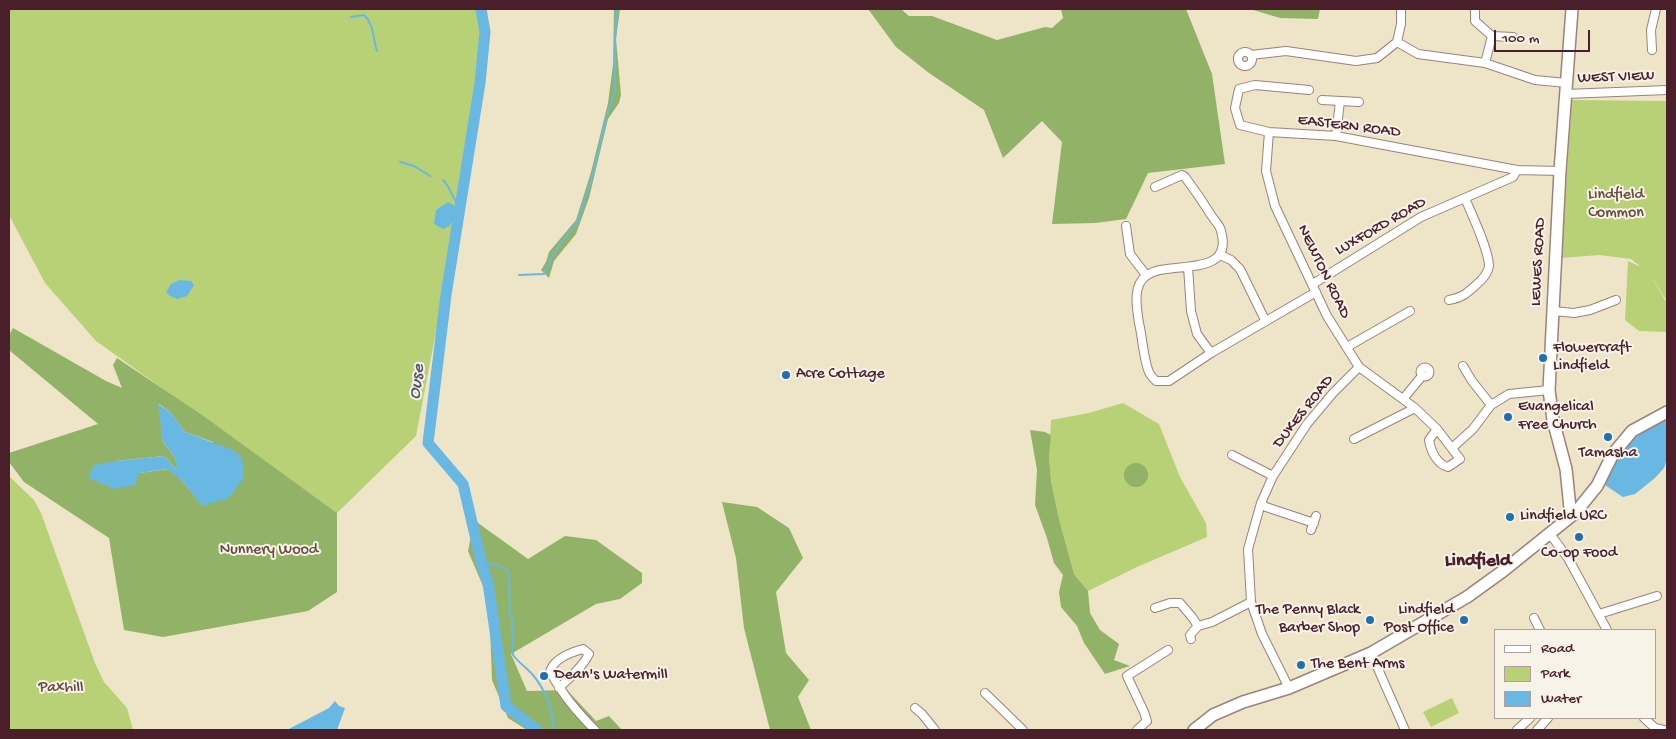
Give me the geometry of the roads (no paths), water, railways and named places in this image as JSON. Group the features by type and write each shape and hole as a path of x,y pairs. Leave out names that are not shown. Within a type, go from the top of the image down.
{"main road":[{"name":"LEWES ROAD","path":"1572,9 1560,171 1549,390 1553,420 1566,469 1570,508 1575,514"},
{"path":"1194,730 1212,715 1243,702 1289,688 1371,653 1466,597 1503,572 1575,514 1597,486 1613,454 1632,431 1667,412"}],"street":[{"path":"1251,55 1286,51 1356,61 1377,58 1397,42 1401,24 1401,9"},
{"path":"1475,9 1475,21 1492,36 1513,38"},
{"path":"1652,50 1651,30 1656,9"},
{"path":"1485,63 1492,36"},
{"name":"WEST VIEW","path":"1397,42 1418,54 1485,63 1534,80 1566,88 1667,90"},
{"name":"EASTERN ROAD","path":"1309,90 1256,85 1239,90 1235,108 1240,126 1269,132 1336,136 1517,170 1560,171"},
{"path":"1322,100 1359,102"},
{"path":"1336,136 1340,101"},
{"name":"NEWTON ROAD","path":"1269,132 1266,171 1275,206 1328,316 1359,367 1415,408 1437,429 1452,448"},
{"name":"LUXFORD ROAD","path":"1313,284 1420,217 1513,177 1517,170"},
{"path":"1155,186 1182,175 1185,177 1221,229 1223,244 1220,255 1213,261 1188,267 1166,269 1146,275 1140,283 1137,293 1137,309 1148,371 1156,381 1169,380 1265,320 1316,292"},
{"path":"1449,300 1465,296 1487,274 1489,265 1482,240 1465,198"},
{"path":"1126,226 1130,254 1146,275"},
{"path":"1220,255 1231,260 1240,269 1265,320"},
{"path":"1188,267 1191,311 1197,334 1211,353"},
{"path":"1553,311 1574,313 1590,310 1612,299"},
{"path":"1347,347 1410,311"},
{"path":"1463,366 1472,382 1491,405"},
{"name":"DUKES ROAD","path":"1289,688 1262,634 1251,602 1248,549 1273,476 1307,424 1333,393 1359,367"},
{"path":"1402,399 1422,376"},
{"path":"1437,429 1429,440 1431,450 1442,465 1448,467 1460,459 1452,448 1473,429 1491,405 1509,394 1549,390"},
{"path":"1354,439 1415,408"},
{"path":"1232,456 1273,476"},
{"path":"1262,507 1314,523"},
{"path":"1550,534 1562,548 1606,629"},
{"path":"1599,614 1657,596"},
{"path":"1191,639 1190,635 1198,626 1212,622 1251,602"},
{"path":"1155,608 1170,603 1180,603 1198,626"},
{"path":"1534,618 1540,629"},
{"path":"559,688 586,660 589,654 584,649 575,651 561,659 551,667 550,672 559,688 567,700 595,730"},
{"path":"1137,730 1147,721 1127,676 1168,650"},
{"path":"1371,653 1405,730"},
{"path":"985,693 1023,730"},
{"path":"915,708 935,730"},
{"path":"1521,729 1529,719"},
{"path":"1537,730 1547,719"},
{"path":"1645,719 1654,729 1664,730"}],"water":[{"path":"448,202 455,206 456,217 444,229 434,223 436,210"},
{"path":"179,280 191,281 194,285 187,296 177,299 166,292 171,284"},
{"path":"158,404 170,412 185,432 233,450 242,458 244,477 229,498 202,506 184,483 168,469 139,473 135,485 115,489 88,478 94,465 164,456 177,470 175,458 163,442"},
{"path":"1667,418 1667,459 1664,468 1655,478 1635,494 1623,497 1605,485 1622,449 1640,433"},
{"path":"335,701 339,706 345,708 337,730 287,730 329,708"}],"waterway":[{"name":"Ouse","path":"481,9 485,32 480,83 446,295 428,443 463,484 488,583 506,706 537,730"},
{"path":"519,275 544,274 555,251 578,221 615,91 617,9"},
{"path":"351,17 364,15 371,27 377,51"},
{"path":"400,162 414,166 430,176"},
{"path":"443,180 460,206"},
{"path":"482,565 495,565 507,570 512,619 513,655 533,675 542,688 550,708 554,730"}],"place":[{"name":"Flowercraft Lindfield","path":"1543,358"},
{"name":"Acre Cottage","path":"786,375"},
{"name":"Evangelical Free Church","path":"1508,417"},
{"name":"Tamasha","path":"1608,437"},
{"name":"Lindfield URC","path":"1510,517"},
{"name":"Co-op Food","path":"1579,537"},
{"name":"The Penny Black Barber Shop","path":"1370,620"},
{"name":"Lindfield Post Office","path":"1464,620"},
{"name":"The Bent Arms","path":"1301,665"},
{"name":"Dean's Watermill","path":"544,676"}],"district":[{"name":"Lindfield","path":"1478,562"}],"park label":[{"name":"Lindfield Common","path":"1616,205"},
{"name":"Nunnery Wood","path":"269,551"},
{"name":"Paxhill","path":"61,689"}]}
